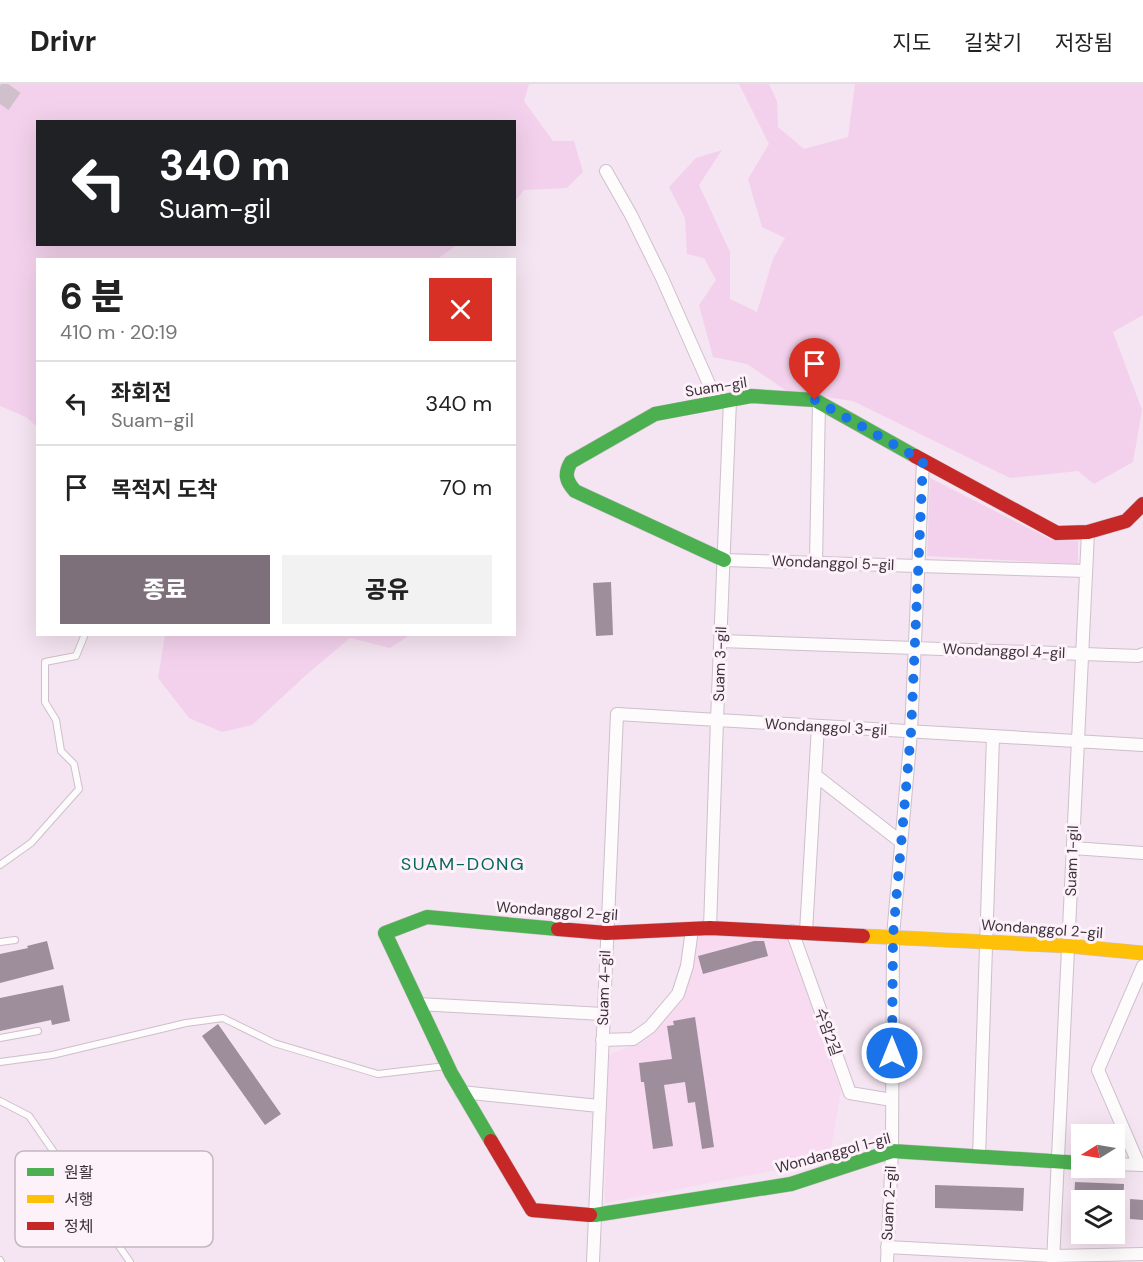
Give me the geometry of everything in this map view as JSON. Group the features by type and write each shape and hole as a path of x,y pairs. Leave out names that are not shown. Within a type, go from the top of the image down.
{"street":[{"path":"606,171 632,215 724,401"},
{"name":"Suam-gil","path":"724,560 575,491 567,482 565,472 571,462 655,414 751,396 815,400 1057,533 1088,532 1126,521 1143,504"},
{"name":"Suam 3-gil","path":"710,928 724,560 724,401"},
{"path":"816,563 819,402"},
{"name":"Suam 2-gil","path":"887,1262 892,1151 893,936 911,732 923,461"},
{"name":"Suam 1-gil","path":"1053,1259 1088,532"},
{"name":"Wondanggol 5-gil","path":"724,560 1086,571"},
{"name":"Wondanggol 4-gil","path":"721,641 1138,656 1143,654"},
{"name":"Wondanggol 3-gil","path":"617,714 1143,745"},
{"name":"Suam 4-gil","path":"593,1262 617,714"},
{"path":"799,932 818,726"},
{"path":"979,1157 993,737"},
{"path":"815,776 901,842"},
{"path":"1073,848 1143,853"},
{"name":"Wondanggol 2-gil","path":"595,1215 532,1210 461,1092 384,933 427,917 606,933 710,928 1069,946 1143,953"},
{"path":"602,1040 633,1039 650,1027 678,994 687,966 692,928"},
{"name":"수암2길","path":"799,932 850,1093 892,1100"},
{"path":"1125,1164 1141,1165 1098,1070 1143,966"},
{"path":"418,1004 603,1014"},
{"path":"461,1092 599,1106"},
{"name":"Wondanggol 1-gil","path":"595,1215 791,1184 892,1151 1071,1163"},
{"path":"887,1247 1053,1259 1143,1254"}],"lane":[{"path":"0,865 31,843 79,789 74,764 61,751 56,720 45,702 45,662 76,656 84,636"},
{"path":"0,942 15,940"},
{"path":"0,1062 52,1055 186,1023 223,1018 274,1043 378,1074 448,1066"},
{"path":"0,1038 38,1031"},
{"path":"0,1101 29,1116 53,1151"},
{"path":"120,1247 130,1262"}],"shaded area":[{"path":"0,84 529,84 524,101 553,141 574,141 583,172 567,188 524,190 516,200 516,120 36,120 36,246 456,246 439,258 36,258 36,426 26,417 0,406"},
{"path":"739,84 769,84 777,101 778,127 804,149 848,137 855,84 1143,84 1143,315 1113,332 1142,410 1133,462 1094,484 1078,471 1010,478 853,401 787,391 747,364 713,357 699,305 716,280 704,258 687,254 685,218 669,187 696,158 722,150 699,185 730,252 730,299 757,312 773,259 785,238 762,227 748,179 769,144"},
{"path":"930,478 1052,540 1078,541 1078,564 927,556"},
{"path":"165,636 408,636 390,648 350,638 252,725 222,732 189,718 158,678"},
{"path":"698,933 787,935 841,1091 829,1160 605,1203 607,1055 637,1044 685,995"}],"building":[{"path":"611,582 613,635 596,636 593,583"},
{"path":"47,941 54,969 0,983 0,954"},
{"path":"754,941 764,941 768,956 703,974 698,956"},
{"path":"63,985 70,1021 52,1025 51,1020 0,1031 0,998"},
{"path":"695,1017 714,1147 702,1149 695,1102 688,1103 685,1082 664,1085 673,1146 653,1149 644,1082 641,1082 639,1063 672,1059 667,1026 674,1025 673,1021"},
{"path":"218,1024 281,1114 265,1125 202,1036"},
{"path":"1075,1182 1124,1184 1124,1190 1075,1190"},
{"path":"935,1185 1024,1188 1023,1211 935,1208"},
{"path":"1130,1199 1143,1200 1143,1220 1130,1219"}],"tunnel":[{"path":"0,104 14,84"}],"traffic: fast":[{"path":"724,560 575,491 567,477 567,470 571,462 655,414 751,396 815,400 915,456"},
{"path":"491,1141 451,1073 385,933 427,917 558,929"},
{"path":"590,1215 791,1184 892,1151 1071,1162"}],"traffic: slow":[{"path":"863,936 1069,946 1143,953"}],"traffic: jam":[{"path":"915,456 1057,533 1088,532 1126,521 1143,504"},
{"path":"558,929 606,933 710,928 863,936"},
{"path":"491,1141 532,1210 590,1215"}],"district":[{"name":"SUAM-DONG","path":"463,864"}],"route":[{"path":"815,400 923,461 911,732 893,936 892,1053"}]}
